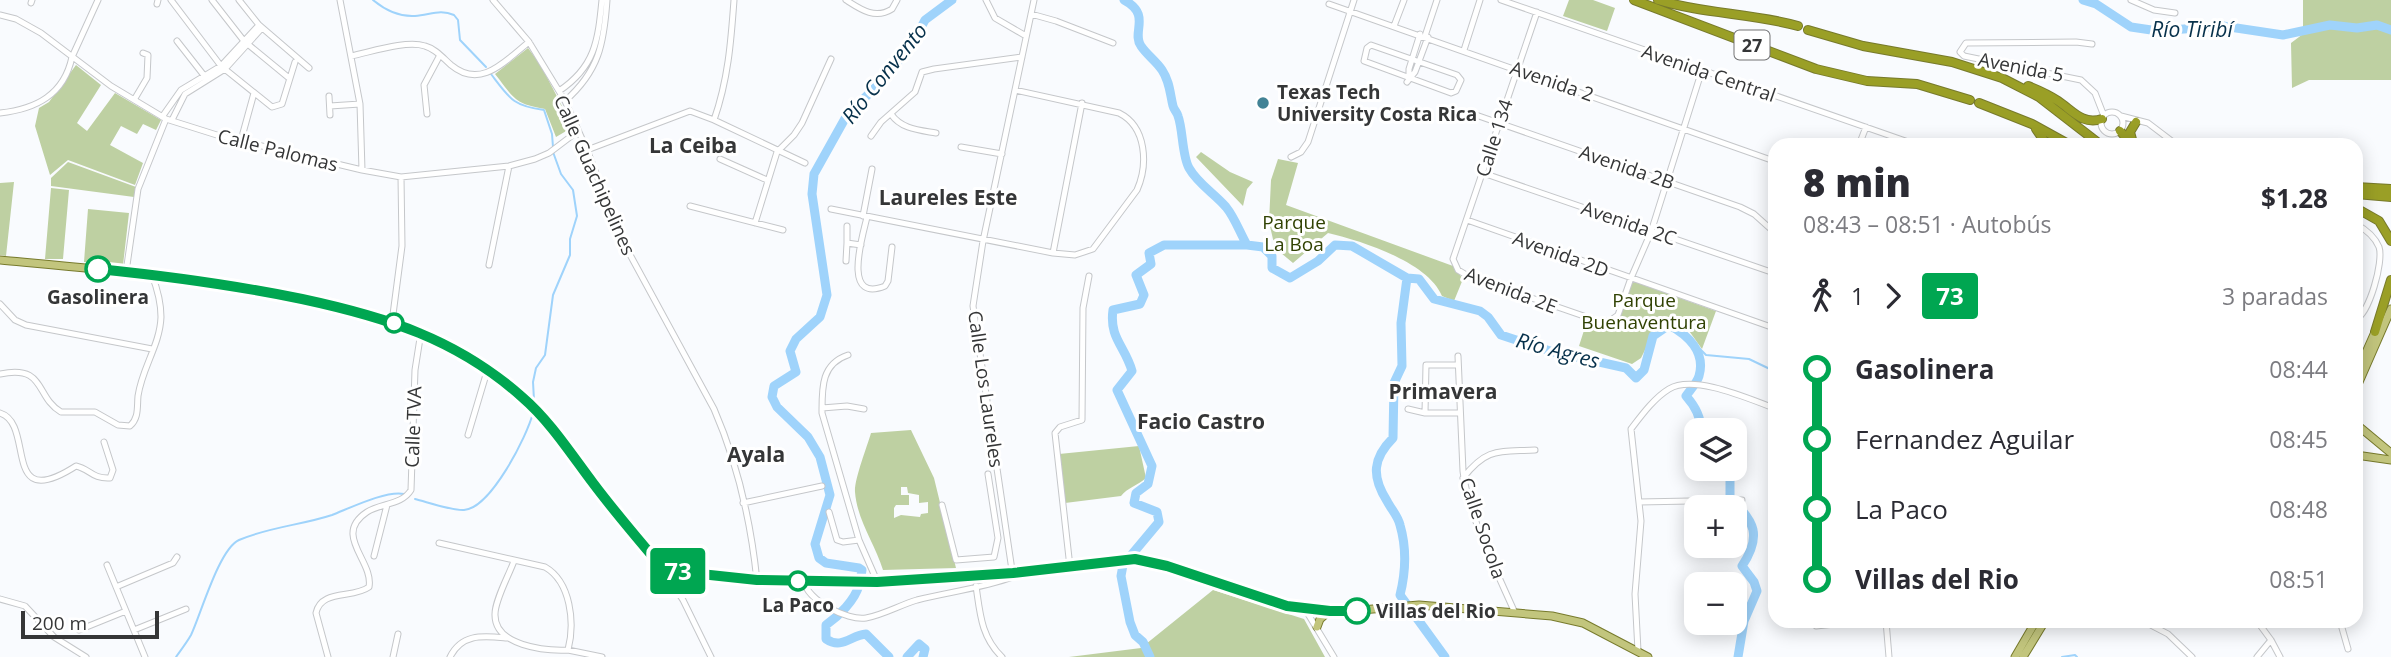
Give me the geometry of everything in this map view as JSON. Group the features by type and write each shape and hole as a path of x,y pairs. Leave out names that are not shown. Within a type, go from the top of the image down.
{"highway":[{"name":"27","path":"1634,0 1816,69 1867,81 1917,84 1975,101 2032,124 2057,138"},
{"name":"27","path":"1658,0 1674,5 1762,17 1798,26"},
{"path":"1808,30 1863,46 1952,62 2044,93 2081,119 2103,121"},
{"path":"2002,78 2039,97 2096,138"},
{"path":"2134,138 2130,132 2138,121"},
{"path":"2032,124 2042,138"},
{"path":"2118,130 2125,138"},
{"path":"2363,187 2391,189"},
{"path":"2363,195 2391,197"},
{"path":"2363,212 2379,221 2391,241"},
{"path":"2375,332 2391,280"},
{"path":"2375,332 2391,292"}],"main road":[{"path":"0,260 251,288 354,310 421,332 488,369 524,398 660,565 682,572 757,580 877,582 1013,573 1135,559 1167,566 1271,602 1305,608 1330,611 1419,605 1552,616 1583,624 1648,657"},
{"path":"2363,373 2391,309"},
{"path":"2363,359 2375,332"},
{"path":"2363,430 2391,453"},
{"path":"2363,456 2391,460"},
{"path":"678,591 676,578 682,572"},
{"path":"1317,627 1320,619 1330,611"},
{"path":"2015,657 2032,628"},
{"path":"2023,657 2041,628"}],"street":[{"path":"0,113 24,110 48,97 70,65 98,0"},
{"path":"171,0 223,67 272,107 282,104 295,62"},
{"path":"212,0 246,43 289,78"},
{"path":"239,0 261,27 309,68"},
{"path":"340,0 360,104 362,170"},
{"name":"Calle Guachipelines","path":"493,0 529,42 565,101 622,240 688,360 725,436 754,550 757,580"},
{"path":"559,91 586,69 597,34 602,0"},
{"path":"565,101 590,75 598,57 607,0"},
{"path":"714,120 730,61 734,0"},
{"path":"846,0 871,14 892,9 897,0"},
{"path":"986,0 994,17 1026,36"},
{"name":"Calle Los Laureles","path":"1013,573 973,306 983,241 1034,0"},
{"path":"1291,157 1301,152 1308,142 1354,0"},
{"path":"1394,26 1404,0"},
{"path":"1408,80 1412,59 1437,0"},
{"path":"1464,50 1480,0"},
{"name":"Avenida Central","path":"1501,0 1897,138"},
{"path":"2131,0 2154,10 2175,13"},
{"name":"Avenida 2","path":"1329,4 1768,159"},
{"name":"Calle 134","path":"1454,263 1454,250 1467,220 1536,12"},
{"path":"1031,14 1113,43"},
{"name":"Calle Palomas","path":"0,15 16,19 41,33 134,100 166,119 220,136 362,170 401,177 509,166 549,153 579,131"},
{"path":"166,119 186,94 223,67 261,27"},
{"path":"1408,80 1419,62 1424,36"},
{"path":"177,41 207,79"},
{"path":"351,56 417,44 433,49 464,73 483,75 529,42"},
{"name":"Avenida 5","path":"2092,44 1966,43 1960,52 1965,56 2081,80 2095,93 2103,121"},
{"path":"1371,45 1412,59 1457,75 1461,80 1456,92 1451,93 1408,80 1363,59 1371,45"},
{"path":"134,100 147,78 148,55 143,53"},
{"path":"427,114 424,85 440,55"},
{"path":"872,136 876,126 915,92 922,72 1022,57"},
{"path":"755,223 777,152 802,123 831,59"},
{"path":"1631,278 1651,232 1702,71"},
{"path":"126,272 138,189 166,119 181,90 207,79"},
{"path":"831,209 1053,253 1079,254 1096,247 1137,190 1143,174 1142,146 1137,130 1131,121 1119,113 1015,90"},
{"path":"243,133 254,93"},
{"path":"329,96 330,115"},
{"path":"1053,253 1082,103"},
{"path":"330,106 360,104"},
{"path":"587,150 696,111 777,152 805,163"},
{"path":"2102,138 2103,121 2111,112 2148,123 2168,138"},
{"path":"891,114 905,127 936,133"},
{"name":"Avenida 2B","path":"1473,114 1754,214 1768,227"},
{"path":"2118,130 2120,116"},
{"path":"2103,121 2118,130"},
{"path":"2107,138 2138,121"},
{"path":"1862,138 1866,127"},
{"path":"961,146 1002,154"},
{"path":"720,159 767,180"},
{"path":"489,265 509,166"},
{"path":"872,169 857,273 864,286 872,289 885,286 892,247"},
{"name":"Avenida 2C","path":"1483,173 1768,271"},
{"path":"392,322 402,246 401,177"},
{"path":"690,206 783,230"},
{"name":"Avenida 2D","path":"1467,220 1768,326"},
{"path":"846,261 847,226"},
{"path":"2363,229 2378,244 2380,263 2363,311"},
{"path":"847,243 861,244"},
{"name":"Avenida 2E","path":"1454,263 1458,270 1477,279 1601,322 1618,315 1631,278"},
{"path":"0,374 21,372 31,376 61,412 95,412 118,425 130,426 136,417 140,386 158,336 161,313 152,275"},
{"path":"1070,567 1055,433 1060,427 1082,420 1083,308 1089,276"},
{"path":"0,304 8,315 20,323 152,349"},
{"name":"Calle TVA","path":"328,657 317,613 318,606 327,598 360,592 369,587 367,570 353,539 354,528 366,513 404,499 411,490 415,370 421,332"},
{"path":"848,355 835,359 830,365 822,408 859,540 877,582"},
{"name":"Calle Socola","path":"1458,356 1463,478 1486,549 1516,613"},
{"path":"1425,412 1424,363 1458,365"},
{"path":"468,435 488,369"},
{"path":"1638,651 1636,594 1641,521 1630,429 1665,392 1687,385 1718,388 1768,406"},
{"path":"822,408 846,406 864,409"},
{"path":"1408,409 1460,412"},
{"path":"0,413 12,421 22,466 36,479 56,478 76,466 92,476 110,478 113,470 104,442"},
{"path":"1463,478 1481,458 1489,454 1535,450"},
{"path":"988,474 998,538 994,557"},
{"path":"743,503 822,486"},
{"path":"1639,502 1684,502"},
{"path":"374,556 387,505"},
{"path":"942,505 956,560 1010,555"},
{"path":"829,512 837,540 859,540"},
{"path":"439,543 545,567 557,576 571,617 568,650"},
{"path":"116,587 173,563 177,557"},
{"path":"507,638 497,625 495,614 514,561"},
{"path":"107,565 145,657"},
{"path":"660,565 678,591 711,657"},
{"path":"804,581 805,587 816,601 859,618 866,618 915,601 1012,578 1013,573"},
{"path":"976,586 983,629 993,648 1002,657"},
{"path":"0,599 25,606 54,637 86,657"},
{"path":"1305,608 1334,657"},
{"path":"134,630 186,609"},
{"path":"79,630 126,611"},
{"path":"1887,628 1889,657"},
{"path":"2156,628 2168,634 2192,657"},
{"path":"2262,628 2280,657"},
{"path":"2342,628 2348,649"},
{"path":"393,657 398,634"},
{"path":"450,657 455,647 468,638 483,636 507,638 529,645 602,657"},
{"path":"2257,657 2271,640"}],"green space":[{"path":"1569,0 1593,0 1615,8 1607,31 1563,16"},
{"path":"2303,0 2391,0 2391,80 2309,80 2292,88 2291,43 2303,34"},
{"path":"528,48 540,64 573,127 556,137 545,109 515,99 495,74"},
{"path":"76,65 101,85 77,123 87,131 115,93 161,120 156,130 143,124 137,134 121,126 110,145 143,163 135,185 68,160 50,175 35,126 39,108 49,102"},
{"path":"1201,152 1230,172 1253,182 1247,189 1243,206 1196,157"},
{"name":"Parque La Boa","path":"1278,159 1298,163 1286,205 1453,266 1463,279 1454,301 1442,296 1423,273 1409,263 1375,247 1328,233 1293,263 1275,248 1269,222 1271,180"},
{"path":"68,162 136,187 134,197 51,186 51,178"},
{"path":"14,182 6,256 0,255 0,183"},
{"path":"51,188 69,190 63,259 45,259"},
{"path":"88,209 129,213 123,265 84,262"},
{"name":"Parque Buenaventura","path":"1632,281 1716,311 1702,349 1687,328 1668,322 1654,332 1641,358 1632,364 1579,346 1587,321 1602,325 1618,321"},
{"path":"911,430 934,478 956,568 883,570 859,512 855,492 871,433","holes":["901,487 907,487 908,493 919,495 919,503 928,502 928,513 921,514 920,517 901,515 894,518 896,505 909,505 909,495 901,495"]},
{"path":"1139,446 1146,478 1121,496 1065,503 1059,454"},
{"path":"1213,590 1304,619 1325,657 1069,657 1141,648"}],"waterway":[{"path":"373,0 387,10 403,15 439,12 454,15 458,20 460,40 486,67"},
{"name":"Río Convento","path":"861,576 862,570 859,568 826,563 819,558 815,544 830,495 820,457 808,437 777,407 772,397 774,386 796,372 790,351 796,339 820,317 827,295 812,194 814,174 847,115 883,80 913,43 925,20 952,0"},
{"name":"Río Agres","path":"1124,0 1139,17 1138,35 1141,46 1167,79 1173,106 1180,121 1189,168 1226,207 1247,245 1263,247 1272,256 1272,268 1290,278 1318,261 1335,245 1352,246 1407,278 1419,279 1434,299 1480,311 1501,335 1550,351 1626,368 1636,378 1644,370 1653,336 1669,325 1689,339 1698,352 1698,379 1686,396 1699,418"},
{"name":"Río Tiribí","path":"2083,0 2096,4 2131,27 2158,31 2223,26 2283,35 2330,25 2357,28 2377,25 2391,30"},
{"path":"491,74 513,100 544,110 552,134 553,147"},
{"path":"534,400 533,382 536,368 545,355 553,295 570,255 570,239 577,216 573,190 561,174 553,152"},
{"path":"1150,657 1143,642 1135,635 1130,622 1121,576 1123,565 1159,522 1157,512 1134,503 1136,493 1148,484 1152,466 1117,390 1132,371 1115,335 1113,310 1140,304 1144,295 1136,275 1151,264 1149,253 1164,245 1247,245"},
{"path":"1407,278 1401,323 1402,366 1394,383 1393,438 1381,453 1376,468 1378,483 1398,519 1404,543 1404,577 1400,595 1445,657"},
{"path":"1694,343 1706,355 1749,359 1768,368"},
{"path":"415,499 459,510 474,506 485,497 506,469 533,413"},
{"name":"Río Agres","path":"1730,481 1730,498 1745,514 1753,529 1752,546 1742,566 1757,591 1744,621 1738,657"},
{"path":"176,657 191,635 224,556 239,540 332,515 378,497 404,494"},
{"name":"Río Convento","path":"859,585 846,607 826,625 826,639 842,643 866,634 889,657"},
{"name":"Río Convento","path":"907,657 919,644 925,649 923,657"},
{"path":"2062,657 2077,657"}],"bus line":[{"name":"73","path":"98,269 251,288 354,310 421,332 453,347 488,369 524,398 660,565 682,572 757,580 877,582 1013,573 1135,559 1167,566 1287,606 1357,611"}],"place":[{"name":"Texas Tech University Costa Rica","path":"1263,103"},
{"name":"Gasolinera","path":"98,269"},
{"name":"La Paco","path":"798,581"},
{"name":"Villas del Rio","path":"1357,611"}],"district":[{"name":"La Ceiba","path":"693,145"},
{"name":"Laureles Este","path":"948,197"},
{"name":"Primavera","path":"1443,391"},
{"name":"Facio Castro","path":"1201,421"},
{"name":"Ayala","path":"756,454"}]}
